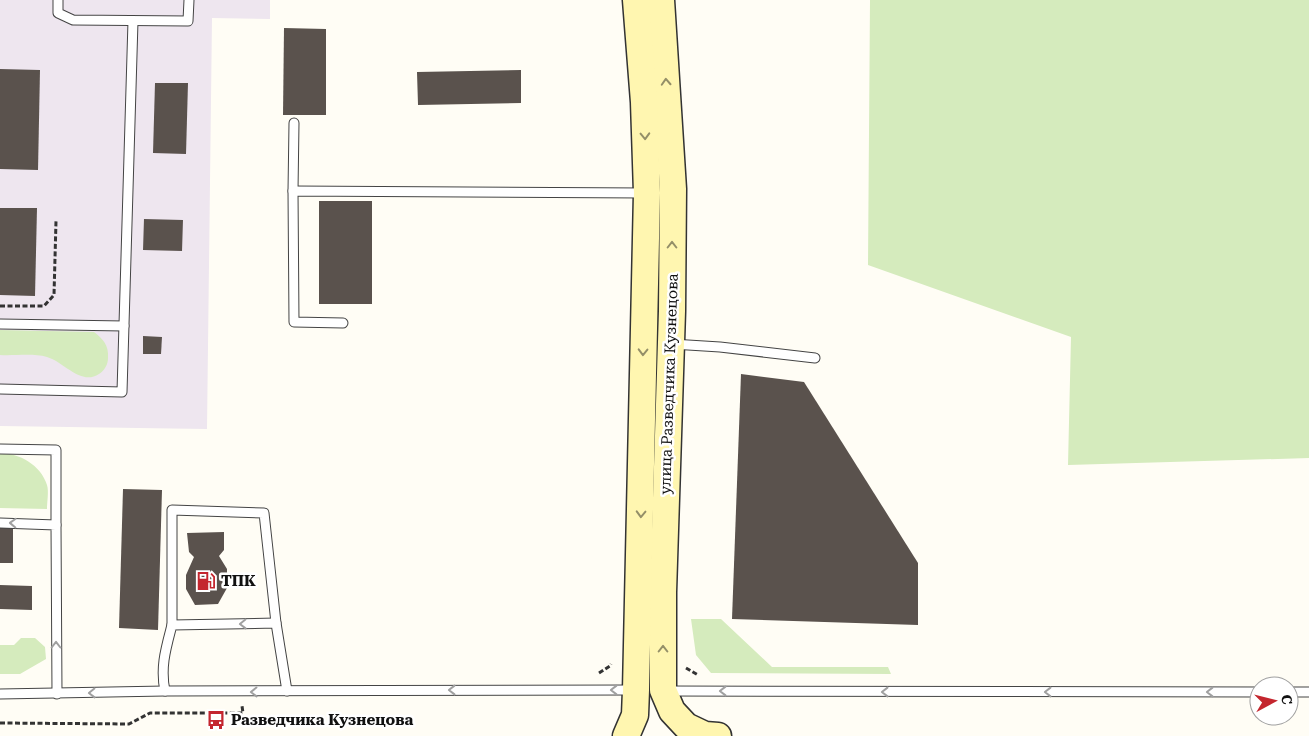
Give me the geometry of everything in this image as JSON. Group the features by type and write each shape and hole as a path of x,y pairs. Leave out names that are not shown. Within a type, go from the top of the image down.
{"main road":[{"name":"улица Разведчика Кузнецова","path":"636,0 644,102 647,193 650,690 686,726 705,734 718,736"},
{"name":"улица Разведчика Кузнецова","path":"626,736 635,715 650,690 663,592 669,344 672,311 672,189 661,0"}],"lane":[{"path":"58,0 58,13 73,20 133,21 188,21 189,0"},
{"path":"0,389 122,392 133,21"},
{"path":"294,123 294,322 343,323"},
{"path":"293,191 647,193"},
{"path":"0,324 124,326"},
{"path":"669,344 720,347 746,352 814,358"},
{"path":"0,449 56,450 56,694"},
{"path":"165,691 162,675 163,656 172,625 172,510 264,514 276,623 287,691"},
{"path":"0,523 56,525"},
{"path":"172,625 276,623"},
{"path":"0,694 165,691 650,690 1249,692"}],"path":[{"path":"0,306 44,306 54,295 56,221"},
{"path":"0,723 129,724 150,713 242,713 240,692"}],"shaded area":[{"path":"0,0 270,0 270,19 212,18 207,429 0,426"}],"green space":[{"path":"870,0 1309,0 1309,458 1068,465 1071,337 868,265"},
{"path":"0,330 94,332 103,340 106,346 108,353 107,362 99,374 86,377 47,357 0,355"},
{"path":"0,453 15,455 35,466 48,487 47,509 0,508"},
{"path":"691,619 721,619 772,667 888,667 891,674 711,673 696,655"},
{"path":"21,638 35,638 45,647 46,659 20,674 0,674 0,645 14,645"}],"building":[{"path":"284,28 326,29 326,115 283,115"},
{"path":"0,69 40,70 38,170 0,169"},
{"path":"521,70 521,103 418,105 417,72"},
{"path":"155,83 188,83 186,154 153,153"},
{"path":"319,201 372,201 372,304 319,304"},
{"path":"0,208 37,208 35,296 0,295"},
{"path":"144,219 183,220 182,251 143,250"},
{"path":"143,336 162,337 161,354 143,354"},
{"path":"741,374 804,382 918,563 918,625 732,619"},
{"path":"123,489 162,490 158,630 119,628"},
{"path":"0,525 13,525 13,563 0,563"},
{"path":"224,532 224,550 219,556 227,569 227,588 218,604 195,605 186,589 186,575 194,557 189,552 187,533"},
{"path":"0,585 32,586 32,610 0,609"}],"place":[{"name":"ТПК","path":"206,581"},
{"name":"Разведчика Кузнецова","path":"216,720"}]}
